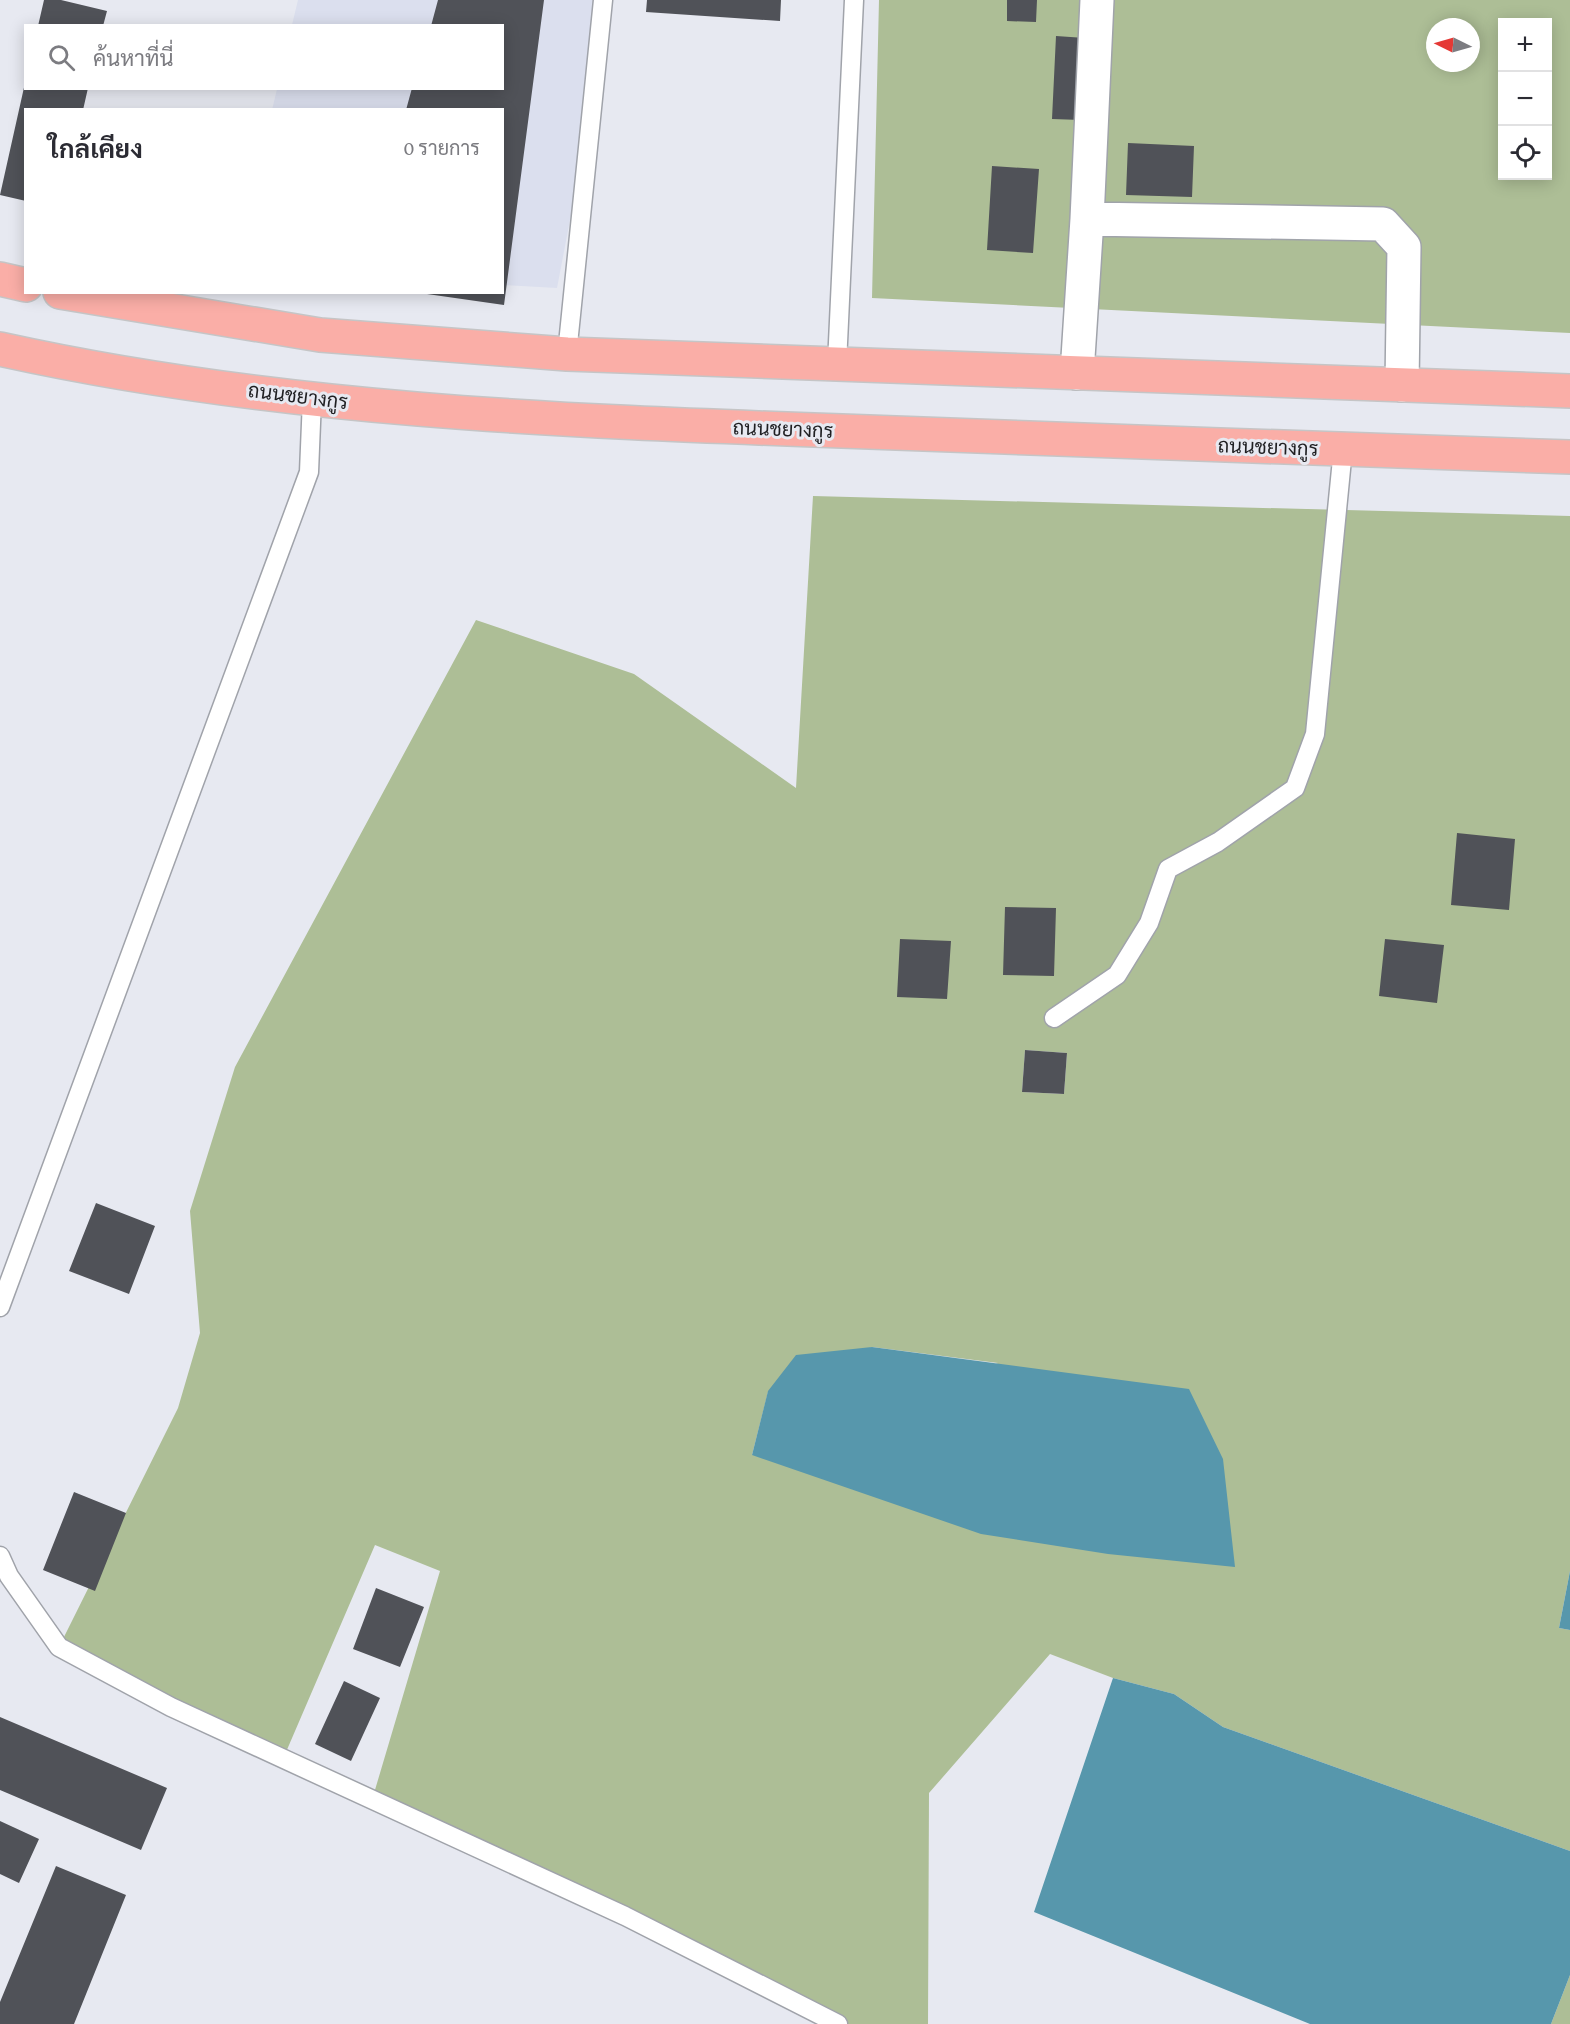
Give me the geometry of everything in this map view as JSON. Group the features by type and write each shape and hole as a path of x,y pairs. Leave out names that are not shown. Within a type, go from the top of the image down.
{"highway":[{"path":"0,279 24,285"},
{"path":"72,294 320,335 567,354 1570,391"},
{"name":"ถนนชยางกูร","path":"0,349 61,363 312,399 561,421 1570,456"}],"street":[{"path":"1077,373 1088,219 1097,0"},
{"path":"1088,219 1383,224 1404,247 1402,385"}],"lane":[{"path":"567,354 603,0"},
{"path":"837,364 854,0"},
{"path":"0,1307 309,472 312,399"},
{"path":"1054,1018 1118,975 1149,923 1168,868 1218,842 1295,788 1315,734 1343,449"},
{"path":"0,1556 9,1576 59,1647 171,1707 625,1916 838,2024"}],"shaded area":[{"path":"298,0 601,0 596,84 557,288 504,285 504,108 272,108 277,90 504,90 504,24 292,24"}],"green space":[{"path":"879,0 1570,0 1570,333 872,298"},
{"path":"813,496 1570,516 1570,1571 1559,1628 1570,1630 1570,1851 1223,1727 1174,1694 1113,1678 1050,1654 929,1793 928,2024 838,2024 372,1800 440,1571 375,1545 283,1759 59,1647 178,1408 200,1333 190,1211 235,1067 476,620 634,674 796,788","holes":["1025,1050 1067,1053 1064,1094 1022,1092","872,1347 998,1363 752,1455 768,1392"]},
{"path":"1570,1975 1570,2024 1551,2024"}],"water":[{"path":"872,1347 1189,1389 1223,1459 1235,1567 1108,1554 981,1534 752,1455 768,1391 796,1355"},
{"path":"1570,1571 1570,1630 1559,1628"},
{"path":"1113,1678 1174,1694 1223,1727 1570,1851 1570,1975 1551,2024 1310,2024 1034,1912"}],"building":[{"path":"44,0 61,0 107,11 104,24 38,24"},
{"path":"438,0 544,0 504,305 427,294 504,294 504,108 407,108 411,90 504,90 504,24 432,24"},
{"path":"647,0 781,0 780,21 646,12"},
{"path":"1007,0 1037,0 1036,22 1007,21"},
{"path":"1056,36 1085,38 1081,120 1052,119"},
{"path":"24,87 24,90 88,90 83,108 24,108 24,201 0,195"},
{"path":"1128,143 1194,146 1192,197 1126,195"},
{"path":"992,166 1039,169 1033,253 987,250"},
{"path":"1457,833 1515,839 1509,910 1451,905"},
{"path":"1005,907 1056,908 1054,976 1003,975"},
{"path":"900,939 951,941 947,999 897,997"},
{"path":"1385,939 1444,945 1437,1003 1379,996"},
{"path":"1025,1050 1067,1053 1064,1094 1022,1092"},
{"path":"96,1203 155,1226 129,1294 69,1271"},
{"path":"74,1492 126,1513 95,1591 43,1570"},
{"path":"376,1588 424,1607 400,1667 353,1649"},
{"path":"344,1681 380,1698 351,1761 315,1744"},
{"path":"0,1717 167,1788 141,1850 0,1790"},
{"path":"0,1821 39,1839 19,1883 0,1874"},
{"path":"56,1866 126,1895 74,2024 0,2024 0,2002"}]}
